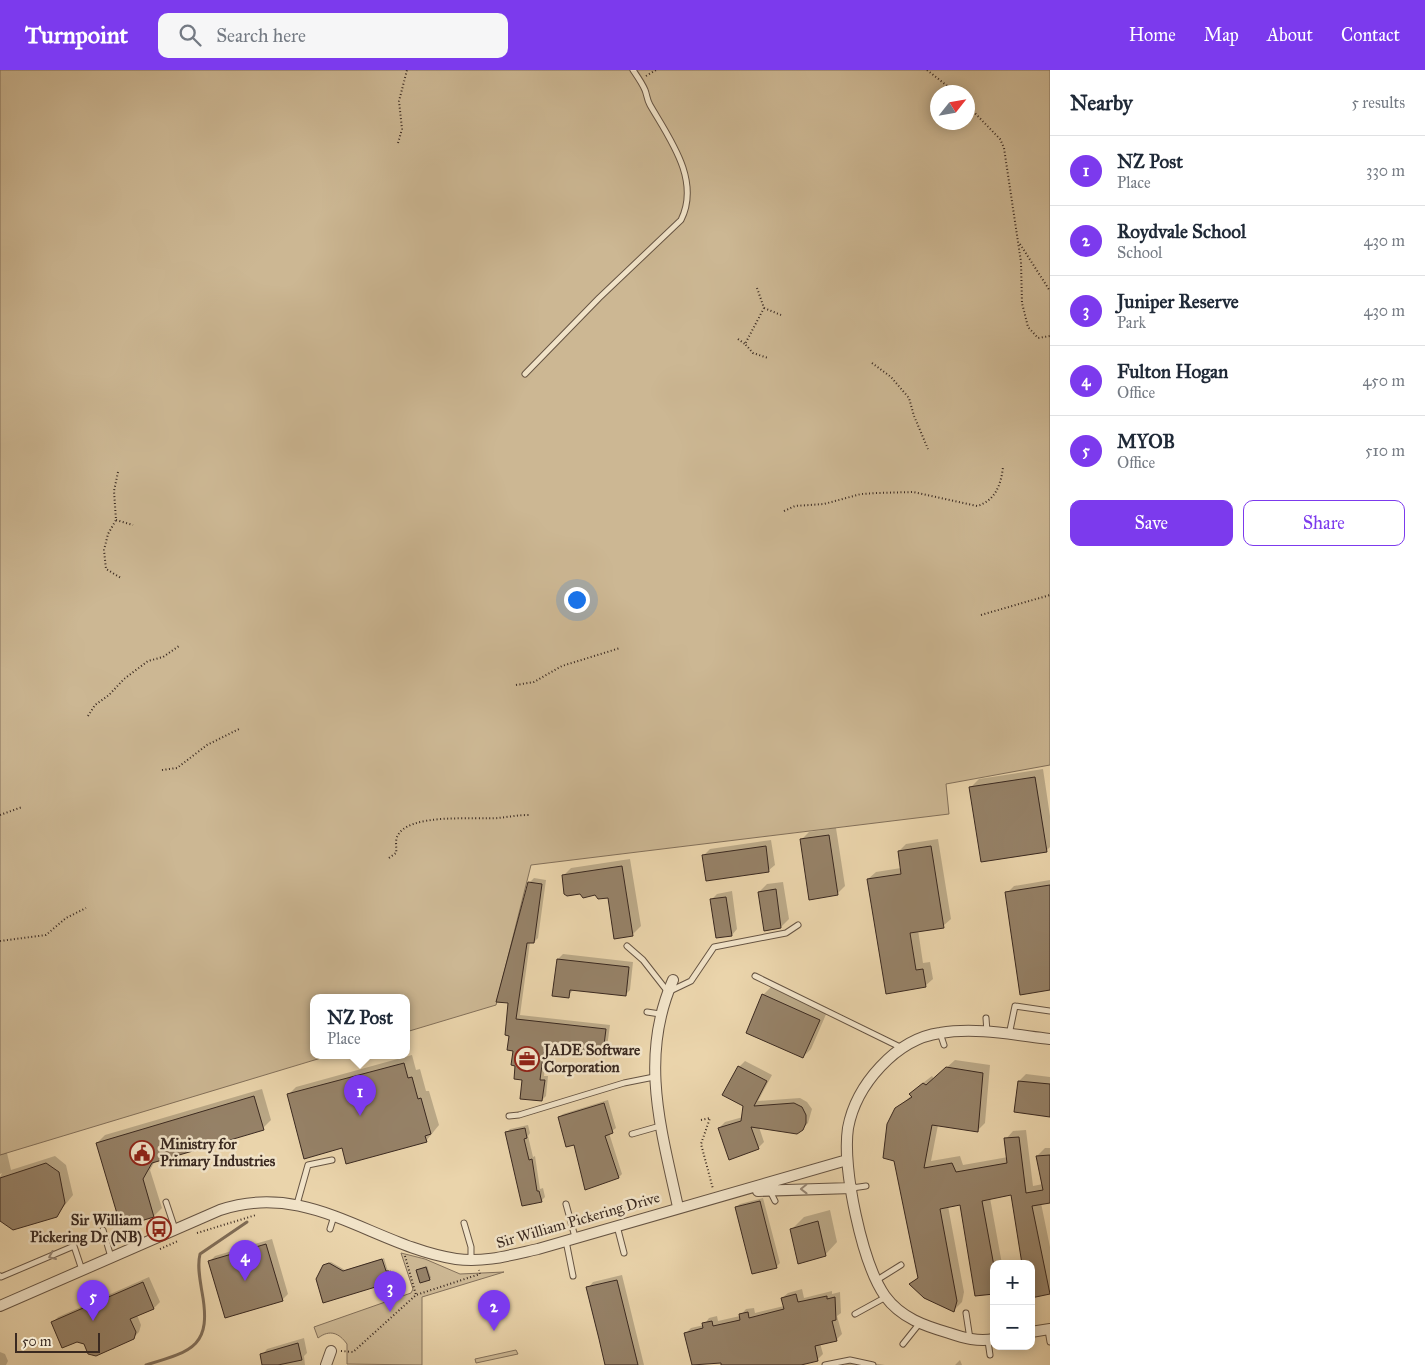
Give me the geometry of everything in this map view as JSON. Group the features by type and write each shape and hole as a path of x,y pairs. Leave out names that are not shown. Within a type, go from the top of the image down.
{"street":[{"path":"674,980 660,1014 654,1077 660,1126 678,1207"},
{"path":"990,1340 970,1340 919,1324 903,1314 886,1297 877,1280 861,1239 847,1160 848,1128 856,1104 868,1083 900,1047 940,1033 987,1032 1050,1039"},
{"name":"Sir William Pickering Drive","path":"0,1306 220,1210 244,1203 262,1201 297,1204 334,1215 413,1248 456,1259 498,1259 678,1207 744,1191 847,1160"},
{"name":"Sir William Pickering Drive","path":"744,1191 852,1188"},
{"path":"326,1365 331,1351"}],"lane":[{"path":"525,374 599,298 681,220 686,209 685,182 675,147 648,102 644,88 633,70"},
{"path":"628,946 643,960 668,992 691,982 714,947 786,933 798,925"},
{"path":"749,932 750,939"},
{"path":"755,976 900,1047"},
{"path":"1009,1035 1015,1006 1050,1011"},
{"path":"647,1012 660,1014"},
{"path":"986,1018 987,1032"},
{"path":"940,1033 944,1045"},
{"path":"509,1116 654,1077"},
{"path":"632,1134 660,1126"},
{"path":"297,1204 308,1165 332,1160"},
{"path":"852,1188 866,1186"},
{"path":"770,1190 775,1200"},
{"path":"166,1202 175,1230"},
{"path":"566,1204 573,1276"},
{"path":"330,1230 334,1215"},
{"path":"464,1223 475,1260"},
{"path":"617,1226 624,1253"},
{"path":"103,1230 112,1257"},
{"path":"0,1276 74,1246 82,1270"},
{"path":"877,1280 901,1265"},
{"path":"855,1314 886,1297"},
{"path":"966,1313 970,1340"},
{"path":"903,1344 919,1324"},
{"path":"1042,1330 1050,1342"},
{"path":"990,1350 990,1354"},
{"path":"825,1365 850,1360 873,1365"}],"path":[{"path":"398,144 402,126 399,101 407,70"},
{"path":"927,70 946,85"},
{"path":"975,113 1000,139 1004,148 1019,242 1022,303 1028,327 1038,338 1050,336"},
{"path":"1019,242 1050,291"},
{"path":"745,344 764,308 757,288"},
{"path":"764,308 781,315"},
{"path":"738,339 753,353 768,358"},
{"path":"872,363 891,378 910,398 914,416 928,449"},
{"path":"784,511 795,506 824,504 861,494 913,492 977,506 986,503 992,498 1002,478 1003,467"},
{"path":"118,472 114,491 116,520 108,534 104,558 106,569 121,578"},
{"path":"116,520 133,525"},
{"path":"981,615 1050,595"},
{"path":"88,716 95,705 109,695 124,679 148,661 163,657 179,646"},
{"path":"516,685 534,682 562,666 620,648"},
{"path":"162,770 177,768 207,744 239,729"},
{"path":"0,815 22,807"},
{"path":"389,858 396,853 397,838 402,832 421,824 452,816 498,818 529,815"},
{"path":"0,941 46,935 66,918 86,908"},
{"path":"701,1120 710,1118 701,1144 715,1198"},
{"path":"195,1234 249,1216"},
{"path":"158,1249 165,1248 179,1241"},
{"path":"404,1254 416,1295"},
{"path":"331,1351 353,1352 416,1295 480,1274 475,1260"}],"shaded area":[{"path":"0,70 1050,70 1050,765 946,784 949,814 531,865 496,1005 410,1031 410,994 310,994 310,1059 318,1059 0,1155"},
{"path":"401,1253 425,1259 460,1274 504,1272 422,1297 422,1365 347,1364 347,1344 344,1340 330,1333 318,1338 314,1327 411,1293 413,1289"},
{"path":"516,1350 518,1354 476,1363 475,1359"}],"building":[{"path":"1035,777 1047,852 981,862 969,787"},
{"path":"829,835 838,895 809,900 800,839"},
{"path":"766,846 769,872 706,881 702,855"},
{"path":"931,846 944,928 910,933 916,970 923,969 926,987 886,994 867,879 901,874 898,851"},
{"path":"622,866 633,936 614,939 608,898 598,899 595,895 583,898 580,894 567,896 564,894 562,875"},
{"name":"JADE Software Corporation","path":"528,882 542,884 534,943 527,943 516,1019 606,1029 603,1053 582,1050 582,1054 544,1049 540,1080 545,1080 542,1101 520,1099 522,1080 514,1079 515,1066 511,1065 513,1051 507,1050 509,1036 505,1035 508,1003 496,1002"},
{"path":"1050,885 1050,990 1020,995 1005,892"},
{"path":"776,889 781,928 764,931 758,892"},
{"path":"726,897 732,936 716,938 710,899"},
{"path":"557,959 629,967 626,996 570,990 569,998 552,996"},
{"path":"762,994 820,1020 803,1058 746,1033"},
{"path":"404,1063 408,1078 412,1077 418,1099 421,1098 431,1134 425,1136 427,1142 346,1164 342,1148 304,1159 287,1094"},
{"path":"738,1066 767,1081 754,1106 794,1103 802,1107 806,1115 806,1123 803,1130 797,1134 751,1127 759,1149 729,1160 718,1128 741,1121 743,1106 722,1095"},
{"path":"946,1067 983,1073 978,1132 932,1125 924,1168 952,1163 956,1172 1007,1163 1004,1138 1019,1137 1026,1193 1043,1190 1036,1156 1050,1155 1050,1203 1032,1206 1050,1294 1035,1297 1035,1260 1021,1260 1011,1195 982,1201 993,1260 990,1260 990,1294 975,1296 960,1205 940,1209 957,1301 954,1312 924,1298 909,1284 918,1278 894,1161 883,1158 887,1124 895,1108 912,1097 909,1094 923,1083 926,1085"},
{"path":"1018,1081 1050,1084 1050,1117 1014,1112"},
{"name":"Ministry for Primary Industries","path":"254,1096 264,1130 152,1163 143,1179 154,1217 121,1227 96,1143"},
{"path":"604,1103 613,1133 605,1136 619,1178 585,1190 574,1145 566,1147 558,1117"},
{"path":"525,1128 527,1138 524,1139 529,1160 532,1159 537,1191 539,1191 542,1202 522,1206 505,1132"},
{"path":"46,1163 59,1172 65,1203 57,1217 13,1230 0,1221 0,1178"},
{"path":"760,1201 777,1268 752,1274 735,1207"},
{"path":"818,1221 826,1256 798,1264 790,1229"},
{"path":"266,1244 283,1301 225,1318 208,1261"},
{"path":"382,1259 386,1271 389,1271 392,1282 323,1303 316,1279 323,1265 329,1263 343,1271"},
{"path":"426,1267 430,1280 420,1283 416,1270"},
{"path":"617,1280 638,1365 605,1365 586,1287"},
{"path":"143,1282 154,1309 130,1319 136,1332 134,1339 96,1356 88,1354 84,1344 77,1342 62,1348 51,1322"},
{"path":"796,1294 798,1302 827,1296 827,1299 835,1297 836,1320 832,1321 837,1341 815,1346 818,1361 801,1365 721,1365 721,1363 692,1365 684,1333 703,1328 702,1323 712,1321 713,1326 740,1320 739,1314 748,1312 749,1318 784,1309 781,1298"},
{"path":"298,1343 302,1360 278,1365 262,1365 260,1354"}],"waterway":[{"path":"146,1365 176,1355 195,1344 201,1335 204,1324 199,1268 200,1254 247,1222"}],"place":[{"name":"JADE Software Corporation","path":"527,1059"},
{"name":"NZ Post","path":"360,1116"},
{"name":"Ministry for Primary Industries","path":"142,1153"},
{"name":"Sir William Pickering Dr (NB)","path":"159,1229"},
{"name":"Fulton Hogan","path":"245,1281"},
{"name":"Juniper Reserve","path":"390,1312"},
{"name":"MYOB","path":"93,1321"},
{"name":"Roydvale School","path":"494,1331"}]}
